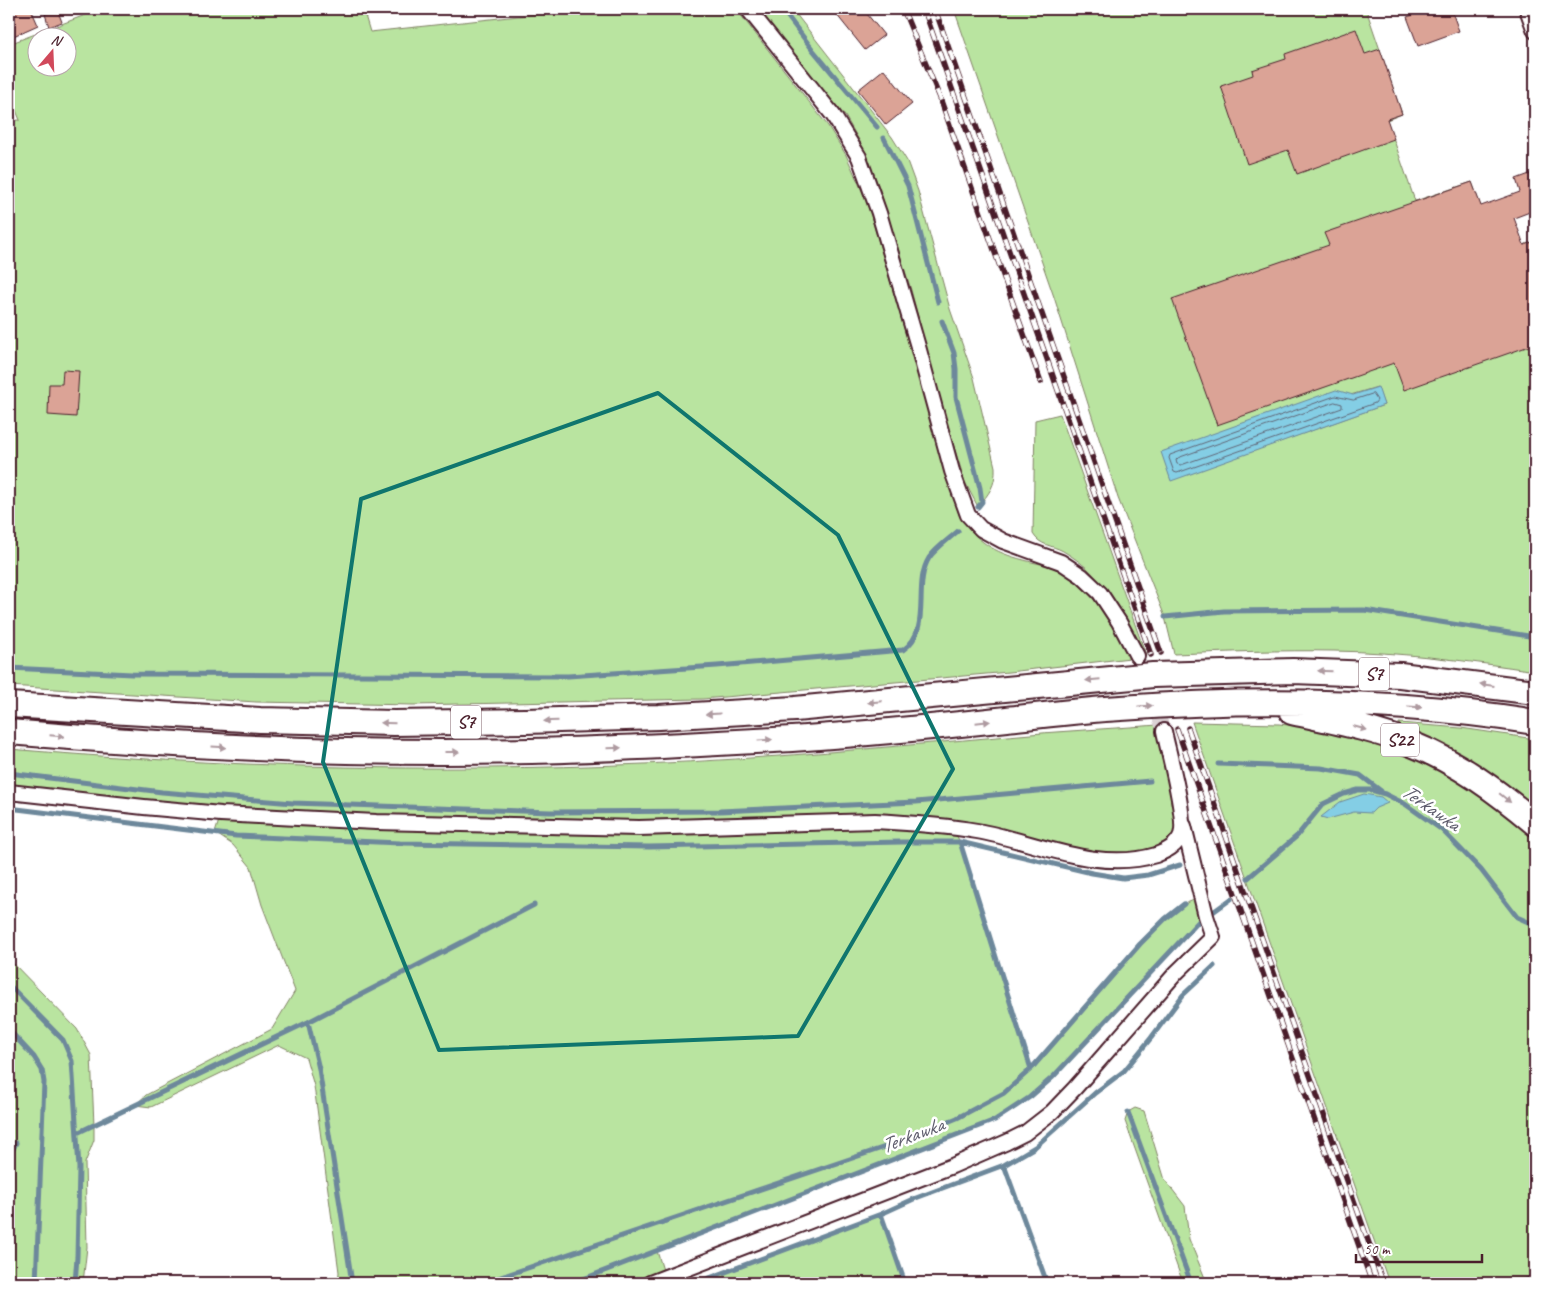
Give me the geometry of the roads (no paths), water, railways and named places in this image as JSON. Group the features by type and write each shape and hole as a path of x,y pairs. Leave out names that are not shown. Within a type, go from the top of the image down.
{"highway":[{"name":"S7","path":"9,705 260,720 394,723 526,721 659,717 795,709 1153,675 1293,671 1400,675 1535,692"},
{"name":"S7","path":"9,732 117,741 261,749 398,752 529,751 664,746 934,727 1119,708 1244,702 1391,705 1490,715 1535,722"},
{"name":"S22","path":"1244,702 1333,721 1414,745 1449,761 1474,776 1498,792 1535,823"}],"street":[{"path":"748,9 834,115 859,157 879,213 952,471 968,515 981,529 1003,541 1061,562 1082,576 1100,593 1138,656"},
{"path":"1527,9 1535,32"},
{"path":"650,1283 960,1162 1016,1138 1042,1121 1075,1088 1176,973 1213,937 1183,823 1164,731"},
{"path":"9,792 221,814 376,822 639,828 875,821 929,824 996,835 1075,855 1114,860 1133,860 1162,853 1177,843 1181,837 1183,823"}],"water":[{"path":"1378,387 1384,405 1171,481 1161,452 1336,390 1353,395"},
{"path":"1364,794 1381,797 1388,803 1376,808 1371,813 1354,812 1328,819 1321,817 1340,802"}],"waterway":[{"path":"782,9 813,50 877,127"},
{"path":"884,138 908,186 938,302"},
{"path":"942,321 954,353 956,397 980,488 982,502 978,507"},
{"path":"9,668 132,674 568,676 717,666 903,650 912,641 917,631 920,619 922,581 924,569 929,558 958,531"},
{"path":"1165,617 1224,611 1364,610 1535,637"},
{"path":"1218,764 1321,768 1360,775 1381,791"},
{"path":"9,773 162,792 293,803 550,812 720,811 916,802 1150,781"},
{"name":"Terkawka","path":"1248,878 1297,836 1323,804 1344,794 1358,790 1371,790 1385,794 1405,804 1442,830 1481,870 1517,917 1535,925"},
{"path":"9,808 236,836 400,843 649,847 960,842 1092,873 1123,878 1148,875 1180,865"},
{"path":"960,842 1031,1069"},
{"name":"Terkawka","path":"1213,912 1231,899"},
{"path":"483,1283 894,1144 957,1118 1004,1093 1031,1069 1140,944 1165,919 1184,904"},
{"path":"77,1133 308,1022 534,905"},
{"name":"Terkawka","path":"573,1283 995,1120 1030,1097 1053,1077 1200,920"},
{"path":"696,1283 881,1214 916,1198 1004,1165 1035,1147 1095,1093 1124,1071 1183,995 1214,966"},
{"path":"9,985 63,1040 72,1061 79,1168 75,1283"},
{"path":"308,1022 319,1069 352,1283"},
{"path":"9,1030 34,1057 42,1070 44,1082 36,1283"},
{"path":"1128,1112 1191,1283"},
{"path":"9,1157 16,1143"},
{"path":"1004,1165 1047,1283"},
{"path":"881,1214 905,1283"},
{"path":"1518,1283 1535,1277"}],"tunnel":[{"path":"1137,656 1164,731"}],"railway":[{"path":"903,9 940,98 1041,382"},
{"path":"924,9 1151,655"},
{"path":"935,9 1161,653"},
{"path":"1188,728 1383,1283"},
{"path":"1177,729 1372,1283"}]}
